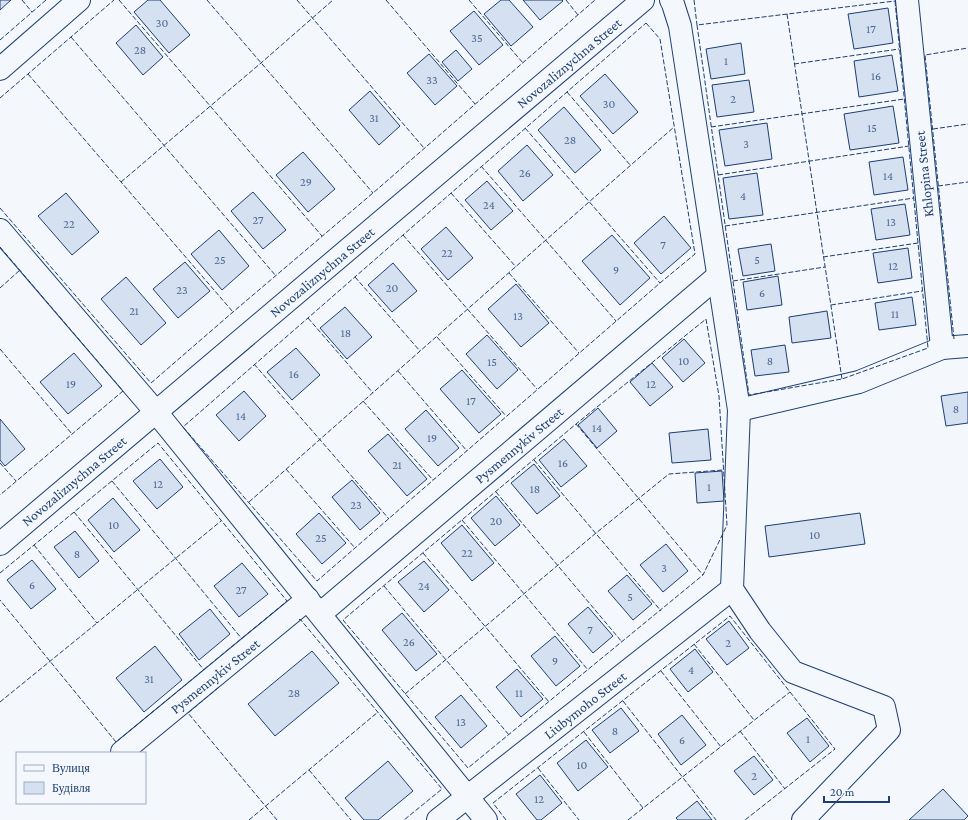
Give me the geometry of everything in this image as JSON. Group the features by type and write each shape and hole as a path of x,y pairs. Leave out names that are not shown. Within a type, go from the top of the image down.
{"street":[{"path":"0,69 79,0"},
{"name":"Novozaliznychna Street","path":"0,544 643,0"},
{"path":"671,0 680,26 739,410 732,589 760,631 793,672 884,707 890,730 803,820"},
{"name":"Khlopina Street","path":"907,0 942,348"},
{"path":"0,230 156,412 486,820"},
{"name":"Pysmennykiv Street","path":"122,752 314,607 718,276"},
{"path":"739,410 859,382 942,348 968,346"},
{"name":"Liubymoho Street","path":"438,820 732,589"}],"building":[{"path":"0,0 11,0 0,10"},
{"path":"148,0 160,0 190,35 169,53 134,12"},
{"path":"501,0 509,0 533,27 511,46 484,14"},
{"path":"523,0 562,0 563,1 540,20"},
{"path":"888,8 893,43 854,49 848,14"},
{"path":"474,11 503,45 479,65 450,31"},
{"path":"136,25 163,57 143,75 116,43"},
{"path":"741,43 745,74 711,79 706,49"},
{"path":"456,50 472,69 458,81 442,62"},
{"path":"429,54 457,86 435,105 407,73"},
{"path":"892,55 898,91 859,97 854,61"},
{"path":"605,74 638,112 613,134 580,96"},
{"path":"749,80 754,112 717,117 712,85"},
{"path":"370,91 400,126 379,145 349,110"},
{"path":"893,106 899,143 850,150 844,114"},
{"path":"564,107 601,150 575,173 538,130"},
{"path":"767,123 772,159 725,166 719,130"},
{"path":"527,145 553,175 523,201 498,171"},
{"path":"303,152 335,189 308,212 276,175"},
{"path":"903,157 908,190 874,195 869,162"},
{"path":"757,173 763,215 729,219 723,178"},
{"path":"487,181 513,211 491,230 465,200"},
{"path":"253,192 286,230 263,249 231,211"},
{"path":"66,193 99,232 72,255 38,216"},
{"path":"905,204 910,235 876,240 871,209"},
{"path":"664,216 691,248 661,274 634,243"},
{"path":"446,227 473,258 448,280 421,249"},
{"path":"219,230 249,266 222,290 191,254"},
{"path":"612,235 650,278 620,305 582,261"},
{"path":"771,244 775,271 743,276 738,249"},
{"path":"908,248 912,278 878,283 873,253"},
{"path":"185,262 210,291 178,318 153,289"},
{"path":"393,263 417,291 392,312 368,285"},
{"path":"778,276 782,305 747,310 743,282"},
{"path":"126,277 166,323 141,345 101,299"},
{"path":"516,284 549,323 521,347 488,309"},
{"path":"912,297 916,325 879,330 875,303"},
{"path":"345,307 372,337 347,359 320,328"},
{"path":"827,311 831,338 792,343 789,317"},
{"path":"487,335 518,370 497,389 466,354"},
{"path":"684,339 705,363 683,382 662,358"},
{"path":"785,345 789,372 755,376 751,350"},
{"path":"296,348 320,375 292,400 267,372"},
{"path":"74,353 102,386 68,414 40,382"},
{"path":"652,363 673,387 650,406 630,382"},
{"path":"462,370 501,414 479,433 440,389"},
{"path":"244,391 266,416 239,441 216,415"},
{"path":"968,392 968,423 946,426 941,396"},
{"path":"598,408 617,431 597,448 578,425"},
{"path":"426,410 459,448 438,466 405,429"},
{"path":"0,419 25,449 5,466 0,460"},
{"path":"708,429 711,460 672,463 669,433"},
{"path":"388,434 427,479 407,496 368,451"},
{"path":"564,439 587,466 561,487 539,460"},
{"path":"160,459 183,487 157,509 133,481"},
{"path":"534,464 560,496 537,514 511,483"},
{"path":"722,471 724,501 697,503 695,473"},
{"path":"352,480 380,513 360,530 332,497"},
{"path":"496,496 520,525 495,546 471,518"},
{"path":"113,498 140,530 114,552 88,520"},
{"path":"319,513 346,543 322,564 296,534"},
{"path":"860,513 865,544 769,557 765,526"},
{"path":"462,525 494,563 472,581 441,543"},
{"path":"75,531 99,561 79,578 54,547"},
{"path":"666,544 688,571 663,592 640,565"},
{"path":"32,560 56,589 31,609 7,580"},
{"path":"424,561 449,590 424,612 398,582"},
{"path":"242,563 268,594 239,617 214,586"},
{"path":"627,575 652,604 633,620 608,591"},
{"path":"588,607 613,636 593,653 568,624"},
{"path":"210,609 230,634 199,660 179,634"},
{"path":"402,613 437,654 416,671 382,630"},
{"path":"729,621 749,648 727,665 706,639"},
{"path":"555,636 580,666 556,686 531,656"},
{"path":"155,646 182,680 144,712 116,678"},
{"path":"695,649 713,672 688,692 670,669"},
{"path":"312,651 339,683 275,736 248,704"},
{"path":"517,669 543,699 521,717 496,687"},
{"path":"461,695 487,726 461,748 435,717"},
{"path":"621,708 639,731 610,753 592,730"},
{"path":"682,715 706,745 681,765 658,734"},
{"path":"807,718 829,746 810,762 787,733"},
{"path":"586,740 608,767 578,791 557,763"},
{"path":"754,756 773,780 754,795 734,771"},
{"path":"388,761 413,791 378,820 364,820 345,798"},
{"path":"540,775 562,803 541,820 537,820 516,794"},
{"path":"943,789 968,816 964,820 909,820"},
{"path":"697,801 712,820 678,820 676,818"}],"fence":[{"path":"22,0 32,12"},
{"path":"0,40 46,0"},
{"path":"0,98 114,0"},
{"path":"119,0 322,236"},
{"path":"207,0 373,193"},
{"path":"297,0 424,148"},
{"path":"121,182 333,0"},
{"path":"386,0 475,104"},
{"path":"469,0 523,63"},
{"path":"566,0 578,15"},
{"path":"0,208 151,383 595,0"},
{"path":"694,0 697,25"},
{"path":"895,1 928,348 842,379 749,395 697,25 895,1"},
{"path":"787,14 842,379"},
{"path":"646,23 660,39 695,254 317,581 183,427 646,23"},
{"path":"71,37 276,276"},
{"path":"954,339 925,55 968,48"},
{"path":"794,64 899,49"},
{"path":"28,74 233,312"},
{"path":"567,92 631,166"},
{"path":"711,127 904,99"},
{"path":"933,129 968,124"},
{"path":"249,502 674,127"},
{"path":"525,128 660,283"},
{"path":"718,175 909,146"},
{"path":"481,166 616,321"},
{"path":"938,186 968,182"},
{"path":"451,193 516,267"},
{"path":"725,226 914,198"},
{"path":"403,235 537,389"},
{"path":"823,257 918,243"},
{"path":"0,247 123,391 0,495"},
{"path":"733,281 825,267"},
{"path":"0,288 20,270"},
{"path":"509,273 579,353"},
{"path":"355,277 420,351"},
{"path":"831,305 922,291"},
{"path":"308,318 373,393"},
{"path":"706,319 719,396 727,525 703,575 468,768 343,620 576,424 706,319"},
{"path":"437,337 506,416"},
{"path":"0,349 72,434"},
{"path":"254,364 389,519"},
{"path":"398,371 467,451"},
{"path":"363,401 433,480"},
{"path":"576,424 703,575"},
{"path":"0,573 158,443 287,601 116,742 0,600"},
{"path":"534,460 661,611"},
{"path":"0,463 16,481"},
{"path":"286,469 355,548"},
{"path":"405,694 596,533 669,474 723,470"},
{"path":"112,481 242,639"},
{"path":"496,492 622,642"},
{"path":"74,512 204,670"},
{"path":"462,520 588,670"},
{"path":"34,545 97,623 221,521"},
{"path":"423,553 549,702"},
{"path":"384,586 509,735"},
{"path":"506,820 493,803 730,616 835,749 745,820"},
{"path":"299,620 300,619 442,789 404,820"},
{"path":"0,702 97,623"},
{"path":"694,644 754,720"},
{"path":"661,671 721,747"},
{"path":"219,687 188,713 277,820"},
{"path":"628,820 790,692"},
{"path":"623,701 716,820"},
{"path":"249,820 378,712"},
{"path":"740,731 785,789"},
{"path":"584,732 643,808"},
{"path":"538,768 579,820"},
{"path":"309,770 351,820"}]}
